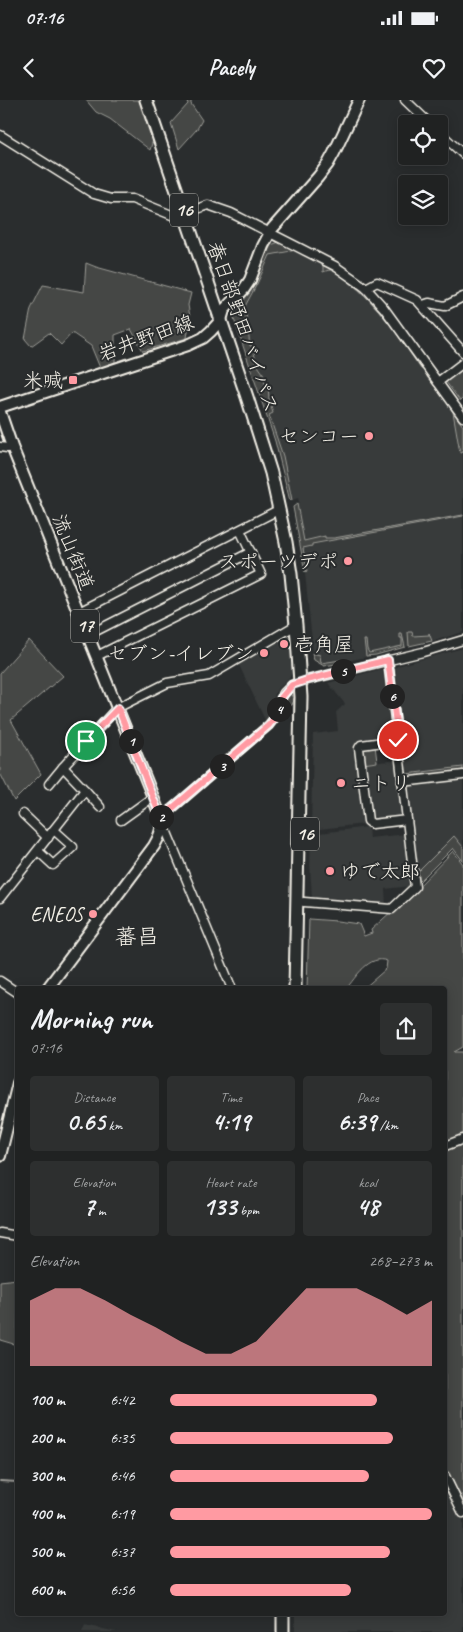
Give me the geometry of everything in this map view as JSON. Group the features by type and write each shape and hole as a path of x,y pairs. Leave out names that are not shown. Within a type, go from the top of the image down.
{"highway":[{"name":"春日部野田バイパス","path":"146,100 223,315 271,473 280,509 291,574 304,681 301,708 295,986"},
{"name":"春日部野田バイパス","path":"154,100 188,213"},
{"name":"春日部野田バイパス","path":"223,315 260,410 282,490 298,572 305,633 302,986"},
{"path":"283,1616 283,1632"},
{"path":"290,1616 290,1632"}],"main road":[{"name":"岩井野田線","path":"0,407 188,345 203,338 250,280 263,246 270,234 328,164 359,100"},
{"name":"流山街道","path":"0,412 12,447 161,818"},
{"path":"49,986 154,846 162,828 161,818"},
{"path":"0,1156 15,1095"}],"street":[{"path":"405,100 421,115"},
{"path":"0,135 94,194 111,199 132,199 174,216 208,205 231,214 334,266 366,288 384,308 463,417"},
{"path":"448,140 463,154"},
{"path":"366,288 374,283 380,283 417,300 463,352"},
{"path":"423,305 429,303 445,306 463,297"},
{"path":"438,382 463,363"},
{"path":"0,447 12,447"},
{"path":"79,612 280,509"},
{"path":"96,656 261,574 240,530"},
{"path":"88,635 251,552"},
{"path":"49,784 118,708 167,683 209,676 296,625"},
{"path":"231,986 161,818 269,725 279,712 279,703 284,693 292,685 463,640"},
{"path":"304,902 392,909 415,887 388,660"},
{"path":"398,740 361,745 359,748 360,758 369,823 407,820"},
{"path":"63,768 100,807"},
{"path":"402,782 463,775"},
{"path":"0,898 85,790"},
{"path":"121,820 153,797"},
{"path":"23,814 48,838"},
{"path":"38,851 53,865 73,847 54,830"},
{"path":"0,981 15,991"},
{"path":"447,1145 463,1139"},
{"path":"0,1233 15,1236"},
{"path":"447,1480 463,1513"}],"shaded area":[{"path":"86,100 139,100 153,140 150,150 110,119 96,112"},
{"path":"187,100 191,100 191,104 202,120 197,129 179,149 171,123 188,104"},
{"path":"279,242 332,268 373,299 401,335 463,426 463,632 330,666 324,666 314,660 305,574 293,507 299,502 298,498 290,501 275,441 234,319 235,311 255,285 271,245"},
{"path":"279,242 296,250 270,255 244,308 243,301 255,281 271,245"},
{"path":"86,263 191,293 188,305 190,317 187,338 143,351 131,329 115,335 115,362 100,368 91,346 72,333 61,345 49,333 31,346 25,339 31,309 43,285 84,292"},
{"path":"323,264 341,274 369,297 392,324 424,370 421,369 388,322 369,300 337,273 331,270 323,272"},
{"path":"242,303 242,309 246,314 250,346 253,346 256,363 263,373 265,384 268,384 269,399 273,413 269,415 283,456 292,500 290,501 275,441 234,319 235,311"},
{"path":"463,366 463,398 460,401 446,382 446,379"},
{"path":"427,374 441,395 427,377"},
{"path":"449,406 463,426 463,452 460,453 453,412"},
{"path":"297,504 304,541 325,536 325,538 334,538 463,516 312,544 312,546 303,548 307,571 305,572 293,507"},
{"path":"292,630 293,670 289,679 275,693 271,715 266,722 237,661"},
{"path":"408,632 412,632 413,636 429,635 429,633 432,641 409,646"},
{"path":"400,634 402,634 405,647 366,656 364,640 366,640 369,653 402,646"},
{"path":"29,640 63,676 11,720 41,774 14,801 0,773 0,673"},
{"path":"463,648 463,772 406,776 392,671 397,666"},
{"path":"312,653 320,655 321,663 341,660 342,663 324,666 314,660"},
{"path":"381,669 386,673 394,736 392,738 356,743 365,822 364,824 311,830 313,734 338,731 336,712 345,704 328,683"},
{"path":"290,693 294,700 292,705 282,711 284,700"},
{"path":"375,745 377,762 363,764 361,749"},
{"path":"397,760 404,817 370,821 363,764"},
{"path":"463,767 463,772 410,779 406,776 406,774"},
{"path":"463,778 463,847 454,836 416,874 407,788 410,785"},
{"path":"368,827 369,838 406,834 411,886 385,889 386,905 314,900 312,898 310,866 311,834"},
{"path":"454,836 463,847 463,861 453,848 419,882 416,874"},
{"path":"453,851 463,864 463,1047 454,1052 463,1052 463,1507 447,1473 447,986 366,986 386,969 387,961 380,960 374,961 364,968 348,986 307,986 309,919 359,924 364,936 372,933 371,930 415,890"},
{"path":"15,1279 15,1344 0,1340 0,1281"},
{"path":"447,1487 463,1520 463,1632 295,1632 295,1616 447,1616"},
{"path":"85,1625 117,1632 82,1632"}],"waterway":[{"path":"0,1481 15,1482"}],"place":[{"name":"米喊","path":"73,380"},
{"name":"センコー","path":"369,436"},
{"name":"スポーツデポ","path":"348,561"},
{"name":"壱角屋","path":"284,644"},
{"name":"セブン-イレブン","path":"264,653"},
{"name":"ニトリ","path":"341,783"},
{"name":"ゆで太郎","path":"330,871"},
{"name":"ENEOS","path":"93,914"}],"district":[{"name":"蕃昌","path":"137,937"}],"route":[{"path":"86,741 118,708 161,818 269,725 279,712 281,698 292,685 388,660 398,740"}]}
